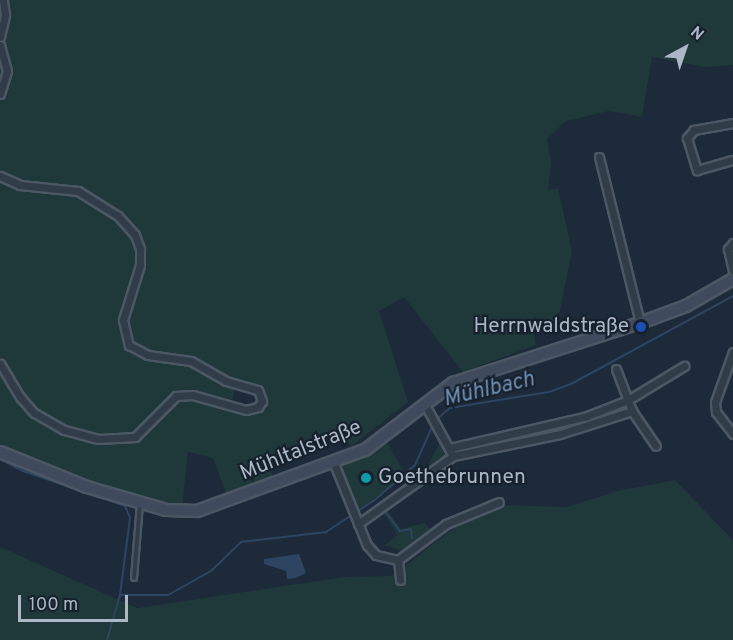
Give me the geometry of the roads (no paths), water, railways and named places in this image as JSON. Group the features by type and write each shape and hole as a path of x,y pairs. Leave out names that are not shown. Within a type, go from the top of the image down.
{"main road":[{"name":"Mühltalstraße","path":"0,453 58,478 176,512 197,512 373,445 424,401 453,383 686,306 733,279"}],"street":[{"path":"0,37 5,15 3,0"},
{"path":"0,45 7,71 0,94"},
{"path":"733,123 694,130 687,138 697,170 733,160"},
{"path":"599,157 640,323"},
{"path":"0,176 20,185 78,191 118,216 135,235 140,249 140,265 123,320 129,345 148,355 191,361 226,381 258,390 262,401 258,407 246,410 200,396 176,396 135,437 98,439 64,430 34,413 20,398 0,364"},
{"path":"733,243 728,249 733,270"},
{"path":"733,351 715,402 716,412 733,434"},
{"path":"450,448 557,425 628,400 684,366"},
{"path":"616,369 632,411 656,446"},
{"path":"424,401 453,456"},
{"path":"356,520 453,456 560,434 632,411"},
{"path":"557,425 560,434"},
{"path":"333,461 356,520 376,555 398,560 446,524 499,502"},
{"path":"398,560 400,580"}],"lane":[{"path":"134,578 140,502"}],"water":[{"path":"299,554 306,573 296,578 287,579 286,571 264,564 264,559"}],"waterway":[{"name":"Mühlbach","path":"436,420 450,408 549,392 571,384 733,296"},
{"name":"Mühlbach","path":"0,459 23,471 125,506 130,518 120,595 168,595 211,571 241,542 326,532 376,499 415,465 433,425"},
{"path":"380,512 384,510 400,531 411,529 412,538"},
{"name":"Mühlbach","path":"107,640 120,595"}],"place":[{"name":"Herrnwaldstraße","path":"641,327"},
{"name":"Goethebrunnen","path":"366,478"}]}
